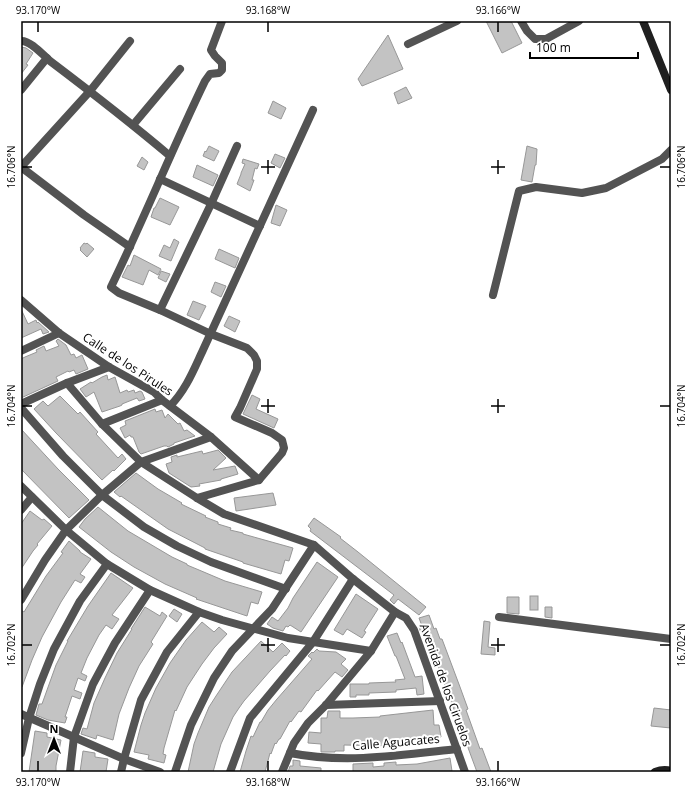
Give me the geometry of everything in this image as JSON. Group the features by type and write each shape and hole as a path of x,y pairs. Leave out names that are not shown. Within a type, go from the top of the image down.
{"street":[{"path":"197,498 259,480 282,453 284,444 282,440 272,433 235,417 240,408 258,361 247,348 210,334 160,310 119,293 111,287 205,81 210,74 219,73 222,70 222,64 214,56 211,50 222,21"},
{"path":"408,44 457,21"},
{"path":"521,21 527,31 535,39 546,39 579,21"},
{"path":"643,21 671,90"},
{"path":"21,41 24,40 33,46 170,156"},
{"path":"130,41 90,91 21,167 84,215 130,247"},
{"path":"21,90 47,58"},
{"path":"133,125 180,69"},
{"path":"170,406 178,398 185,387 313,110"},
{"path":"160,310 237,146"},
{"path":"493,295 519,191 536,187 582,193 606,188 662,159 671,150"},
{"path":"160,179 260,226"},
{"name":"Calle de los Pirules","path":"21,300 59,333 108,367 154,392 162,400 211,437 259,480"},
{"path":"21,351 59,333"},
{"path":"21,404 67,383 108,367"},
{"name":"Avenida de los Ciruelos","path":"67,383 102,424 141,462 224,514 314,546 394,612 406,618 414,630 465,772"},
{"path":"102,424 162,400"},
{"path":"21,408 63,456 102,495 144,527 177,546 211,562 286,589"},
{"path":"21,600 45,560 66,530 102,495 141,462 211,437"},
{"path":"21,486 66,530 107,564 150,590 198,612 252,629 288,638 371,651"},
{"path":"21,510 32,497"},
{"path":"175,772 191,724 214,678 232,651 272,609 314,546"},
{"path":"21,753 29,718 40,684 54,649 80,601 107,564"},
{"path":"230,772 250,718 313,642 353,579"},
{"path":"70,772 74,737 93,684 115,643 150,590"},
{"path":"121,772 141,700 167,652 198,612"},
{"path":"282,772 294,743 308,723 326,705 371,651 394,612"},
{"path":"499,617 671,639"},
{"path":"326,705 440,701"},
{"path":"21,714 124,759 160,772"},
{"name":"Calle Aguacates","path":"290,753 324,758 373,758 457,749"},
{"path":"654,772 666,769 671,771"}],"building":[{"path":"486,21 511,21 522,43 502,53"},
{"path":"388,35 403,69 362,86 358,79"},
{"path":"21,47 26,48 33,53 26,64 28,65 21,74"},
{"path":"406,87 412,98 398,104 394,93"},
{"path":"273,101 286,108 281,119 268,113"},
{"path":"209,146 219,151 214,161 203,156"},
{"path":"527,146 537,149 536,165 532,182 521,180"},
{"path":"275,154 285,158 280,168 271,163"},
{"path":"142,157 148,162 144,170 137,166"},
{"path":"243,159 259,164 257,169 255,168 252,180 254,180 250,191 237,184 245,164 242,163"},
{"path":"197,165 218,175 213,186 193,177"},
{"path":"160,198 179,207 170,225 151,217"},
{"path":"276,205 287,210 280,226 271,223"},
{"path":"174,239 179,242 171,261 159,256 164,245 170,248"},
{"path":"84,243 87,243 94,249 87,257 80,250"},
{"path":"219,249 239,258 235,268 215,259"},
{"path":"134,255 161,269 158,275 149,270 143,285 122,277 128,265 130,266"},
{"path":"161,271 170,274 166,282 158,278"},
{"path":"215,282 226,286 221,297 211,292"},
{"path":"193,301 206,306 199,320 187,315"},
{"path":"21,309 28,324 36,320 37,323 38,322 49,332 43,334 41,329 21,338"},
{"path":"229,316 240,321 235,332 224,326"},
{"path":"58,339 66,345 71,355 74,354 76,358 82,355 88,369 76,374 74,370 68,371 56,377 58,381 21,398 21,359 37,352 36,350 44,346 46,351 59,346 56,341"},
{"path":"107,375 108,380 115,377 120,393 127,390 128,392 134,390 135,393 140,391 145,399 139,401 137,398 102,412 94,392 86,397 80,389"},
{"path":"252,395 260,399 256,409 278,419 274,428 243,414"},
{"path":"60,396 78,414 80,412 98,432 96,434 118,458 122,454 126,459 102,480 34,409 43,401 48,406"},
{"path":"155,409 156,412 162,410 165,418 168,414 178,424 180,423 184,431 187,430 195,436 174,443 168,447 164,446 141,454 133,437 130,435 125,438 120,428 126,425 125,421"},
{"path":"21,429 89,500 69,518 21,469"},
{"path":"218,450 226,458 213,470 235,466 238,474 221,480 199,484 200,486 191,487 169,473 166,464 172,462 171,457 202,451 203,454"},
{"path":"136,473 158,489 182,503 181,504 218,522 218,524 231,528 230,530 293,548 289,561 285,560 281,574 243,563 205,549 168,529 114,492"},
{"path":"273,493 276,505 236,511 234,498"},
{"path":"98,507 128,531 187,565 225,581 262,592 258,604 251,602 247,616 196,599 197,598 165,584 134,567 111,552 79,527"},
{"path":"30,511 42,520 44,519 52,526 37,544 38,545 21,569 21,524"},
{"path":"314,518 341,537 340,538 426,607 419,615 398,599 394,604 390,600 394,595 310,531 311,529 308,526"},
{"path":"69,541 80,552 91,559 80,574 85,577 81,583 75,580 42,637 22,687 21,610 24,612 46,576 63,553 61,552"},
{"path":"317,562 338,577 301,632 290,625 288,627 286,626 283,631 273,628 267,624 272,617 278,621"},
{"path":"111,573 133,588 112,615 119,619 112,629 106,625 87,658 81,673 87,676 85,681 78,678 74,690 82,693 80,699 72,696 65,717 67,717 65,723 48,720 36,715 39,704 42,704 56,665 67,641 88,606"},
{"path":"356,594 378,609 364,631 366,632 362,638 347,629 343,635 334,630"},
{"path":"530,596 538,596 538,610 530,610"},
{"path":"507,597 519,597 519,614 507,613"},
{"path":"145,607 160,616 162,612 167,616 151,642 153,644 139,666 129,688 119,714 113,740 97,735 96,739 81,734 83,728 87,729 94,703 117,653"},
{"path":"545,607 552,607 552,618 545,617"},
{"path":"174,609 182,614 177,622 169,616"},
{"path":"429,615 434,629 436,628 440,639 442,639 468,709 466,710 480,749 482,748 491,772 477,772 425,631 421,633 419,627 422,626 419,618"},
{"path":"484,621 490,622 488,647 495,648 495,655 481,654"},
{"path":"202,622 214,632 219,627 227,634 202,664 187,687 176,711 175,710 164,748 163,754 166,755 164,763 148,759 149,755 134,752 145,713 156,688 170,663 186,640"},
{"path":"397,633 401,643 402,642 415,677 422,676 424,694 417,695 416,688 396,690 396,692 369,693 369,695 356,695 356,697 350,697 350,684 396,682 395,680 405,679 387,636"},
{"path":"261,641 273,652 282,643 290,651 244,701 233,717 221,744 213,772 188,772 194,744 209,707 232,672"},
{"path":"317,649 319,651 336,652 346,659 341,664 348,670 342,677 335,672 318,691 317,690 301,712 299,711 291,722 290,721 280,739 276,744 275,743 271,754 270,753 265,772 240,772 251,736 253,737 268,710 312,659 308,656"},
{"path":"654,708 671,710 671,728 651,726"},
{"path":"433,710 434,725 439,725 441,737 393,744 393,746 344,745 344,751 335,752 321,752 321,744 308,743 309,732 321,733 321,718 327,718 328,711 340,711 340,718 353,718 380,717"},
{"path":"35,731 47,733 47,737 61,740 56,772 29,772"},
{"path":"83,751 95,753 95,757 108,759 106,772 80,772"},
{"path":"450,758 452,771 446,772 353,772 353,764 373,763 373,767 384,766 384,763 396,762 396,765 417,764"},
{"path":"293,760 300,761 300,766 321,768 321,772 288,772 290,766 293,766"}]}
